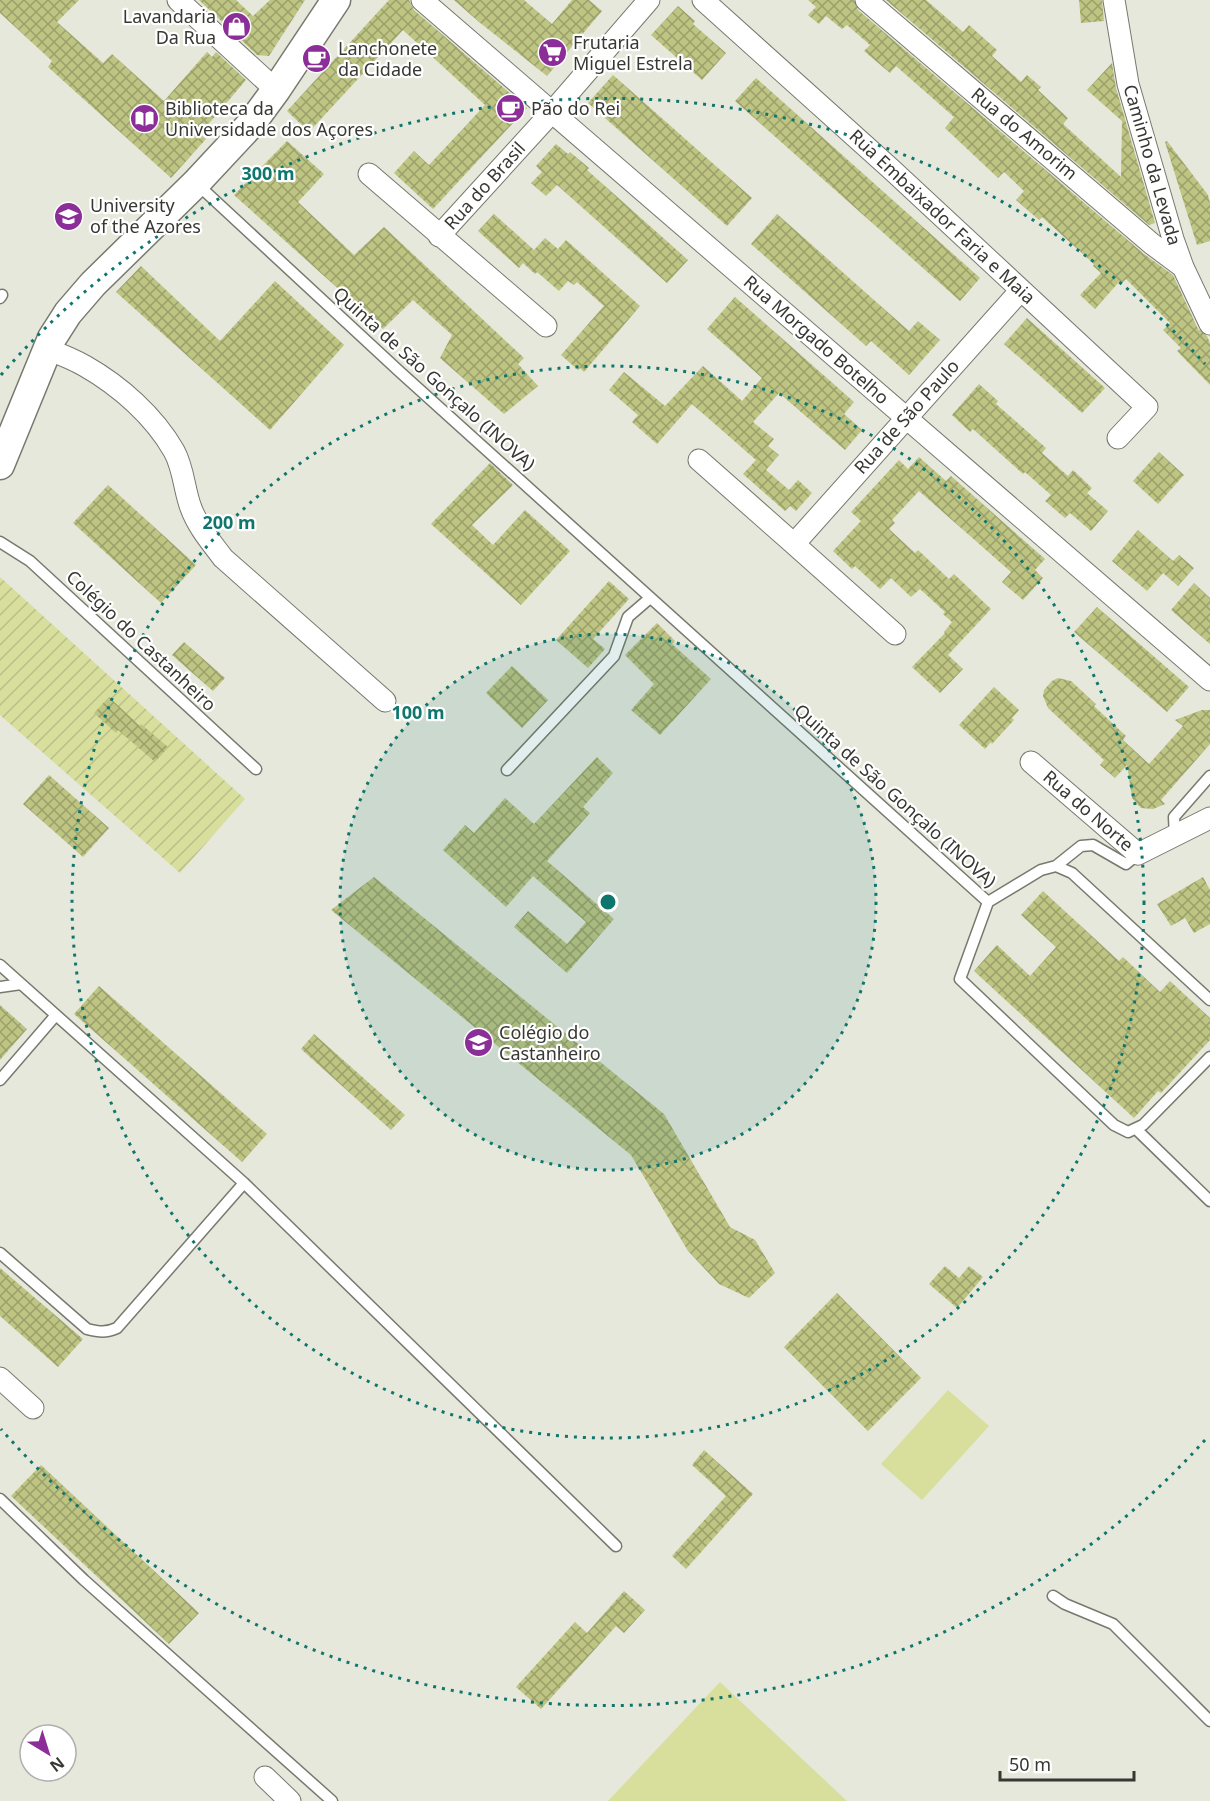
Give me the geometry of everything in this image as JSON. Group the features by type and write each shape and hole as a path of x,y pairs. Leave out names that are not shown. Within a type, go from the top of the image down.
{"main road":[{"path":"0,465 47,349 68,313 93,284 196,183 251,124 336,0"}],"street":[{"path":"178,0 276,90"},
{"name":"Rua Morgado Botelho","path":"422,0 1210,680"},
{"name":"Rua do Brasil","path":"439,236 552,112 649,0"},
{"name":"Rua Embaixador Faria e Maia","path":"703,0 882,161 1147,407 1118,438"},
{"name":"Rua do Amorim","path":"867,0 1152,244 1183,267"},
{"name":"Caminho da Levada","path":"1114,0 1128,84 1183,267 1210,324"},
{"name":"Rua do Brasil","path":"369,174 546,327"},
{"name":"Rua de São Paulo","path":"794,544 1021,290"},
{"path":"47,349 84,365 136,403 158,427 175,452 185,480 190,507 202,532 223,558 385,701"},
{"path":"699,460 894,633"},
{"name":"Rua do Norte","path":"1031,762 1138,855 1210,818"},
{"path":"0,1378 33,1408"},
{"path":"265,1777 290,1801"}],"lane":[{"name":"Quinta de São Gonçalo (INOVA)","path":"196,183 400,372 988,902 1041,870 1056,867 1081,846 1094,845 1126,864 1138,855"},
{"name":"Colégio do Castanheiro","path":"0,542 30,561 256,770"},
{"path":"507,770 614,656 628,617 650,598"},
{"path":"1175,837 1174,817 1210,776"},
{"path":"1056,867 1072,873 1210,1000"},
{"path":"988,902 960,979 1114,1125 1128,1132 1143,1125 1210,1057"},
{"path":"0,965 244,1182 616,1546"},
{"path":"0,987 21,984"},
{"path":"0,1080 56,1015"},
{"path":"1136,1128 1210,1201"},
{"path":"0,1253 87,1329 108,1332 117,1328 244,1182"},
{"path":"0,1499 84,1580 332,1801"},
{"path":"1053,1596 1065,1604 1113,1624 1210,1721"}],"green space":[{"path":"0,577 245,799 180,873 0,715"},
{"path":"948,1390 989,1426 922,1500 881,1464"},
{"path":"720,1682 847,1801 608,1801"}],"building":[{"path":"0,0 79,0 57,22 103,63 112,54 164,101 207,52 212,57 216,52 246,80 200,134 206,139 171,178 48,67 52,61 0,13"},
{"path":"199,0 236,0 253,16 270,0 305,0 269,56 257,55"},
{"path":"389,0 409,0 414,10 527,108 433,209 394,173 414,151 429,165 485,105 403,30 309,132 287,111"},
{"path":"454,0 524,0 552,24 572,0 589,0 602,11 547,76"},
{"path":"808,0 854,0 858,10 1144,254 1173,275 1198,329 1207,336 1210,343 1210,385 1177,351 1181,348 1163,330 1170,323 1126,279 1121,284 1119,282 1095,309 1080,295 1101,273 1093,266 1094,264 1042,217 1039,220 1016,200 1024,191 1004,172 998,178 945,128 954,117 896,66 890,73 864,51 870,45 847,25 842,29 826,16 819,24 808,15 816,7"},
{"path":"886,0 926,0 963,32 969,25 997,50 992,56 1021,82 1027,75 1041,87 1038,90 1068,118 1063,124 1121,177 1122,121 1087,90 1112,63 1116,88 1155,223 1149,225"},
{"path":"1079,0 1102,0 1104,21 1081,23"},
{"path":"678,6 695,21 693,24 726,53 702,80 651,35"},
{"path":"613,75 752,198 727,226 588,103"},
{"path":"756,78 980,278 960,301 735,101"},
{"path":"287,141 324,174 298,202 354,255 384,227 524,358 518,364 538,386 504,414 440,358 452,335 413,300 383,329 234,195"},
{"path":"1167,141 1208,195 1210,241 1197,245 1165,142"},
{"path":"556,144 589,168 587,170 688,260 667,283 557,185 546,196 531,183 542,172 536,166"},
{"path":"494,214 534,250 545,238 558,249 566,240 640,306 584,372 580,368 578,370 561,355 604,306 577,282 574,285 568,281 559,291 523,263 519,268 478,231"},
{"path":"777,214 909,331 918,321 940,340 909,375 871,341 866,346 751,244"},
{"path":"141,266 220,341 275,281 344,345 270,430 116,292"},
{"path":"735,297 854,402 844,414 862,430 845,450 779,393 753,422 774,439 768,446 779,455 766,470 789,490 798,480 812,493 796,511 790,506 785,511 743,474 756,460 692,404 657,444 632,422 638,415 609,390 624,372 665,406 703,366 742,401 762,378 707,329"},
{"path":"1027,318 1105,388 1082,413 1004,344"},
{"path":"979,384 998,401 996,404 1046,448 1042,453 1068,476 1073,470 1092,488 1087,493 1108,511 1091,531 1070,513 1065,518 1045,501 1051,495 1025,472 1023,474 973,429 970,432 952,415"},
{"path":"1159,452 1184,475 1158,504 1133,481"},
{"path":"919,457 946,481 951,476 1045,559 1035,570 1043,578 1023,600 1002,582 1011,572 919,491 892,520 895,523 889,529 915,553 918,550 949,579 954,574 991,609 948,655 963,669 940,693 912,667 945,633 952,622 943,614 945,612 920,589 911,597 891,578 880,589 855,566 852,569 833,551 861,521 851,512 899,460 908,469"},
{"path":"490,463 513,485 472,525 493,545 525,510 570,551 521,605 431,524"},
{"path":"108,485 196,565 161,603 73,523"},
{"path":"1138,530 1173,561 1179,555 1194,568 1178,586 1163,573 1147,591 1112,561"},
{"path":"609,581 629,599 593,639 605,649 588,668 556,640"},
{"path":"1194,583 1210,598 1210,644 1171,610"},
{"path":"1097,607 1189,687 1167,712 1074,632"},
{"path":"657,623 675,641 672,644 711,679 660,735 631,710 654,684 625,655"},
{"path":"184,642 225,678 213,691 172,655"},
{"path":"512,666 548,700 522,728 486,693"},
{"path":"1058,678 1071,681 1096,704 1094,706 1126,736 1123,740 1149,764 1183,726 1175,720 1202,710 1210,710 1210,744 1161,800 1165,804 1153,809 1141,808 1132,798 1127,765 1115,778 1100,765 1104,760 1048,708 1043,696 1044,690"},
{"path":"994,687 1019,710 1012,718 1014,720 985,749 959,725"},
{"path":"109,697 140,726 141,724 168,747 155,762 118,730 116,733 94,713"},
{"path":"597,757 613,773 583,807 590,813 547,861 614,919 567,973 514,927 528,911 567,944 586,922 533,876 506,907 443,850 465,825 474,833 505,798 534,824"},
{"path":"49,775 109,828 83,857 23,804"},
{"path":"374,877 664,1114 730,1227 755,1240 775,1273 749,1298 719,1284 688,1251 631,1155 331,910"},
{"path":"1203,877 1210,890 1210,924 1194,933 1185,918 1171,926 1157,904"},
{"path":"1043,891 1119,961 1123,957 1160,992 1170,981 1210,1018 1210,1040 1161,1093 1158,1091 1134,1118 974,971 997,945 1030,976 1056,947 1021,915"},
{"path":"99,986 267,1134 242,1162 74,1014"},
{"path":"0,1005 27,1029 0,1060"},
{"path":"314,1034 405,1115 391,1130 301,1049"},
{"path":"945,1266 959,1278 969,1266 983,1277 957,1308 929,1284"},
{"path":"0,1268 83,1339 58,1367 0,1316"},
{"path":"837,1293 921,1378 868,1431 784,1347"},
{"path":"704,1450 753,1494 686,1569 672,1556 726,1496 692,1465"},
{"path":"41,1465 199,1613 169,1644 11,1496"},
{"path":"624,1591 645,1610 624,1633 616,1626 541,1709 516,1687 575,1622 587,1633"}],"place":[{"name":"Lavandaria Da Rua","path":"237,27"},
{"name":"Frutaria Miguel Estrela","path":"552,53"},
{"name":"Lanchonete da Cidade","path":"317,59"},
{"name":"Pão do Rei","path":"510,109"},
{"name":"Biblioteca da Universidade dos Açores","path":"144,119"},
{"name":"University of the Azores","path":"69,216"},
{"name":"Colégio do Castanheiro","path":"478,1043"}]}
